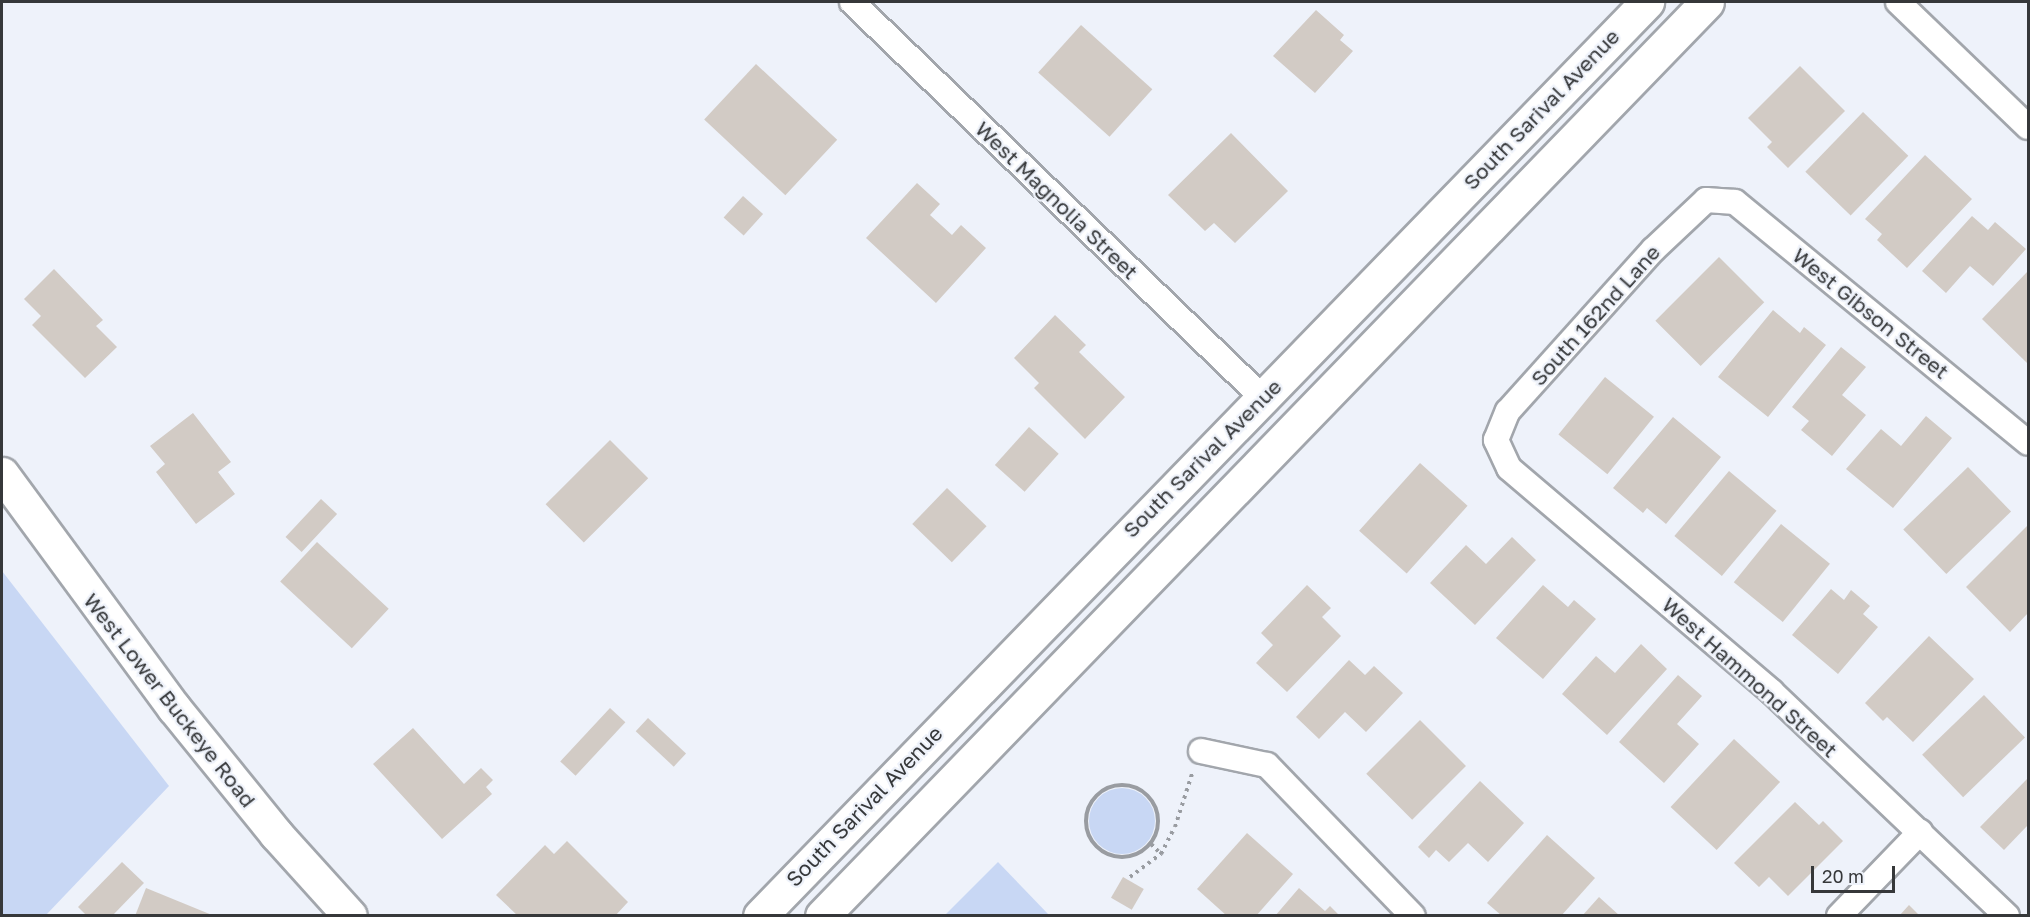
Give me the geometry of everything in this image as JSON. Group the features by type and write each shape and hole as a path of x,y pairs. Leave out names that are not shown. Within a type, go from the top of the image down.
{"main road":[{"name":"South Sarival Avenue","path":"760,915 1087,574 1263,398 1647,2"},
{"name":"South Sarival Avenue","path":"822,915 1707,2"},
{"path":"1263,398 1293,427"},
{"name":"West Lower Buckeye Road","path":"2,474 174,708 269,826 350,915"}],"street":[{"name":"West Magnolia Street","path":"852,2 1263,398"},
{"path":"1898,2 2028,127"},
{"name":"South 162nd Lane","path":"1496,440 1508,411 1653,250 1706,200"},
{"name":"West Gibson Street","path":"1706,200 1735,202 2028,443"},
{"name":"West Hammond Street","path":"1496,440 1509,468 1772,692 2007,915"},
{"path":"1201,751 1267,765 1413,915"},
{"path":"1839,915 1920,832"}],"path":[{"path":"1130,877 1161,854 1175,827 1201,751"},
{"path":"1113,785 1137,787 1148,794 1158,814 1156,835 1151,844 1134,855 1124,857 1104,852 1089,835 1086,823 1092,799 1113,785"},
{"path":"1151,844 1161,854"}],"shaded area":[{"path":"2,571 169,786 46,915 2,915"},
{"path":"1122,788 1134,791 1145,798 1152,809 1155,821 1152,833 1145,844 1134,851 1122,854 1110,851 1099,844 1092,833 1089,821 1092,809 1099,798 1110,791"},
{"path":"998,862 1049,915 945,915"}],"building":[{"path":"1316,10 1344,35 1340,40 1353,51 1315,93 1273,56"},
{"path":"1081,25 1152,89 1110,137 1038,73"},
{"path":"756,64 837,140 785,195 704,120"},
{"path":"1800,66 1845,111 1788,168 1767,147 1772,142 1748,118"},
{"path":"1863,112 1908,156 1851,215 1805,172"},
{"path":"1231,133 1288,191 1235,243 1214,223 1205,231 1168,195"},
{"path":"1925,155 1972,199 1907,268 1877,240 1882,234 1865,219"},
{"path":"917,183 940,204 930,215 952,235 961,225 986,248 936,303 866,238"},
{"path":"743,196 763,214 744,236 724,218"},
{"path":"1972,216 1988,230 1995,222 2026,249 1993,286 1970,266 1946,293 1922,271"},
{"path":"1719,257 1764,302 1701,366 1655,321"},
{"path":"54,269 103,320 96,326 117,347 85,378 32,325 41,316 24,299"},
{"path":"2028,271 2028,362 2027,363 1982,319"},
{"path":"1773,310 1800,333 1804,327 1826,345 1768,417 1718,377"},
{"path":"1055,315 1086,345 1079,352 1125,397 1085,439 1034,388 1039,383 1014,358"},
{"path":"1841,347 1866,367 1842,395 1866,415 1832,456 1801,430 1809,421 1792,407"},
{"path":"1605,377 1654,417 1607,474 1558,435"},
{"path":"193,413 231,462 218,472 235,494 196,524 156,472 165,464 150,446"},
{"path":"1926,416 1952,438 1893,508 1846,469 1881,429 1901,446"},
{"path":"1673,417 1721,457 1666,524 1647,508 1643,513 1613,488"},
{"path":"1029,427 1059,454 1025,492 995,465"},
{"path":"610,440 648,478 584,543 546,504"},
{"path":"1420,463 1468,506 1407,573 1359,531"},
{"path":"1968,467 2011,512 1946,574 1903,530"},
{"path":"1729,471 1776,511 1722,576 1674,536"},
{"path":"947,488 987,526 952,562 912,524"},
{"path":"321,499 337,514 302,552 286,537"},
{"path":"1781,524 1830,564 1783,622 1734,582"},
{"path":"2027,526 2028,613 2010,632 1966,587"},
{"path":"1512,537 1536,560 1475,625 1430,583 1466,545 1486,564"},
{"path":"317,542 389,609 352,648 280,581"},
{"path":"1307,585 1331,608 1322,617 1341,636 1287,692 1256,663 1273,645 1261,633"},
{"path":"1543,585 1568,607 1574,600 1596,619 1543,679 1496,638"},
{"path":"1831,589 1844,600 1851,590 1870,606 1863,614 1878,627 1838,674 1792,635"},
{"path":"1929,636 1974,679 1913,742 1887,717 1883,721 1865,703"},
{"path":"1641,644 1667,669 1607,735 1562,694 1596,656 1615,673"},
{"path":"1349,660 1365,675 1374,666 1403,693 1366,732 1345,712 1319,739 1296,717"},
{"path":"1678,675 1702,696 1677,724 1699,744 1664,783 1619,742"},
{"path":"1984,695 2025,737 1963,797 1922,755"},
{"path":"610,708 625,722 576,776 560,761"},
{"path":"648,718 686,753 674,767 636,731"},
{"path":"1420,720 1466,766 1412,820 1366,774"},
{"path":"413,728 464,784 481,768 493,780 486,787 492,794 442,839 373,764"},
{"path":"1734,739 1780,782 1717,850 1671,807"},
{"path":"2028,778 2028,825 2004,850 1980,827"},
{"path":"1480,781 1524,823 1488,862 1468,843 1449,862 1436,850 1429,858 1418,847"},
{"path":"1795,802 1819,825 1823,821 1843,841 1788,896 1769,877 1759,887 1734,863"},
{"path":"1247,833 1293,874 1256,916 1227,916 1197,889"},
{"path":"1547,835 1595,878 1561,916 1502,916 1487,903"},
{"path":"567,841 628,902 615,916 518,916 496,895 545,845 554,854"},
{"path":"122,862 144,883 112,916 87,916 78,907"},
{"path":"1123,877 1144,889 1132,910 1111,898"},
{"path":"146,888 212,915 212,916 135,916"},
{"path":"1299,888 1325,911 1330,906 1340,916 1275,916"},
{"path":"1599,897 1620,916 1582,916"},
{"path":"1909,905 1920,916 1899,916"}]}
